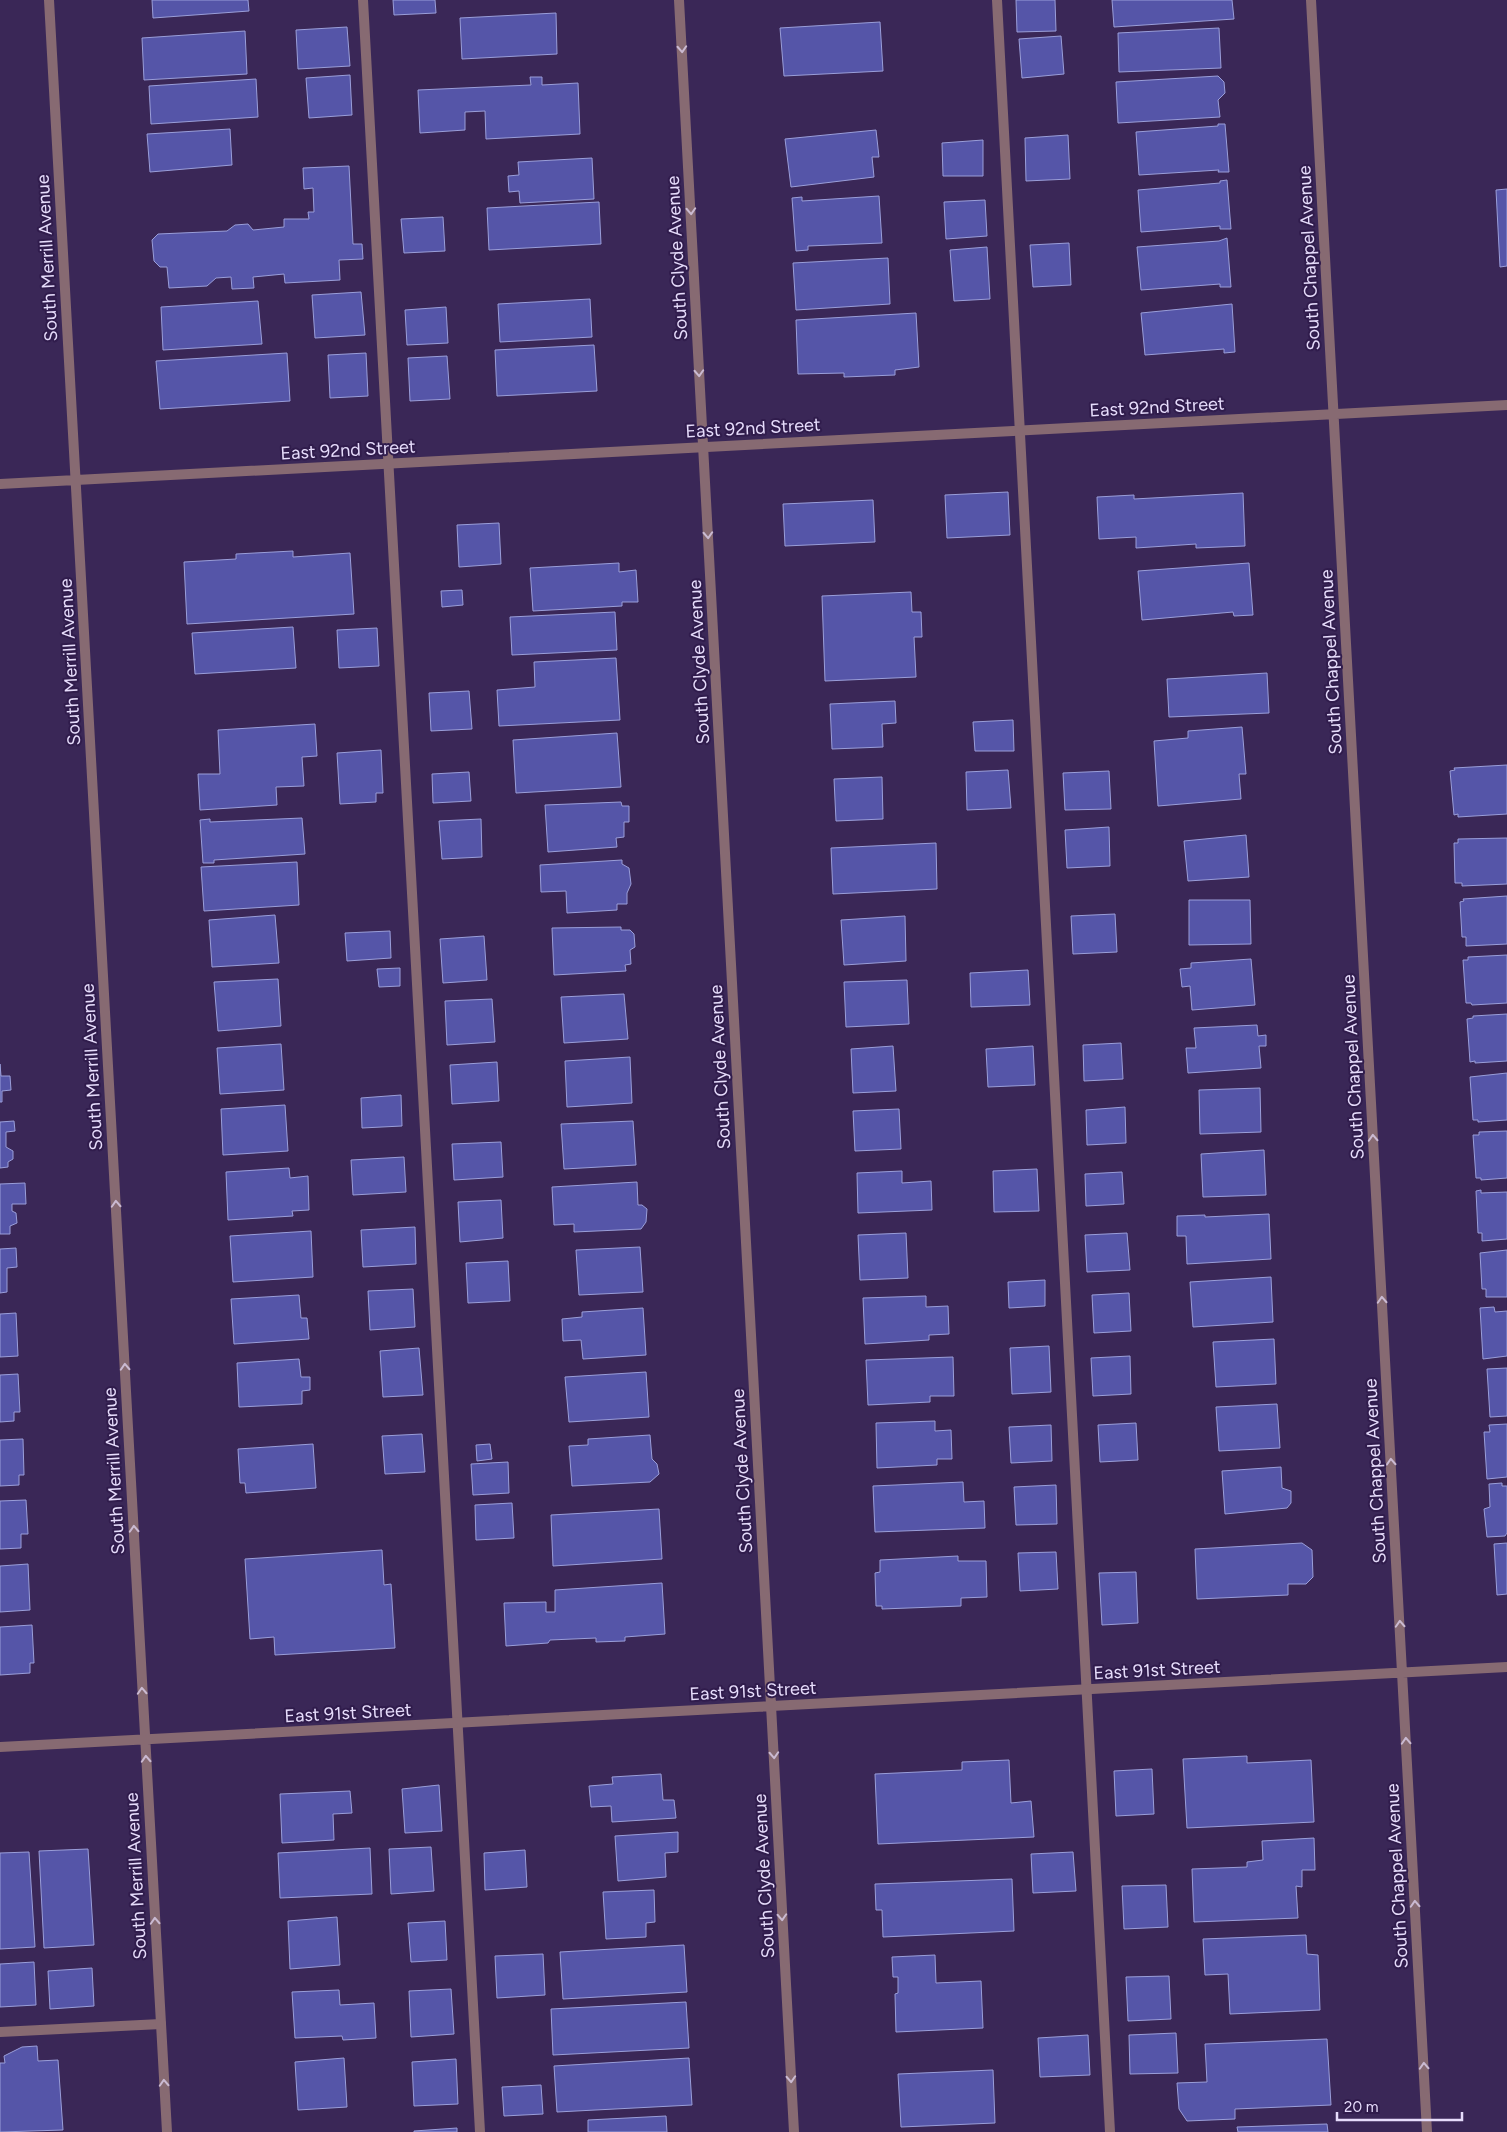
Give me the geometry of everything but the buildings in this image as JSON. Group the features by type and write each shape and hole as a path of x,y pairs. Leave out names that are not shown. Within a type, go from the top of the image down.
{"street":[{"name":"South Merrill Avenue","path":"48,0 167,2132"},
{"path":"363,0 480,2132"},
{"name":"South Clyde Avenue","path":"679,0 794,2132"},
{"path":"997,0 1110,2132"},
{"name":"South Chappel Avenue","path":"1311,0 1427,2132"},
{"name":"East 92nd Street","path":"0,484 1507,406"},
{"name":"East 91st Street","path":"0,1747 1507,1667"},
{"path":"0,2032 161,2024"}]}
